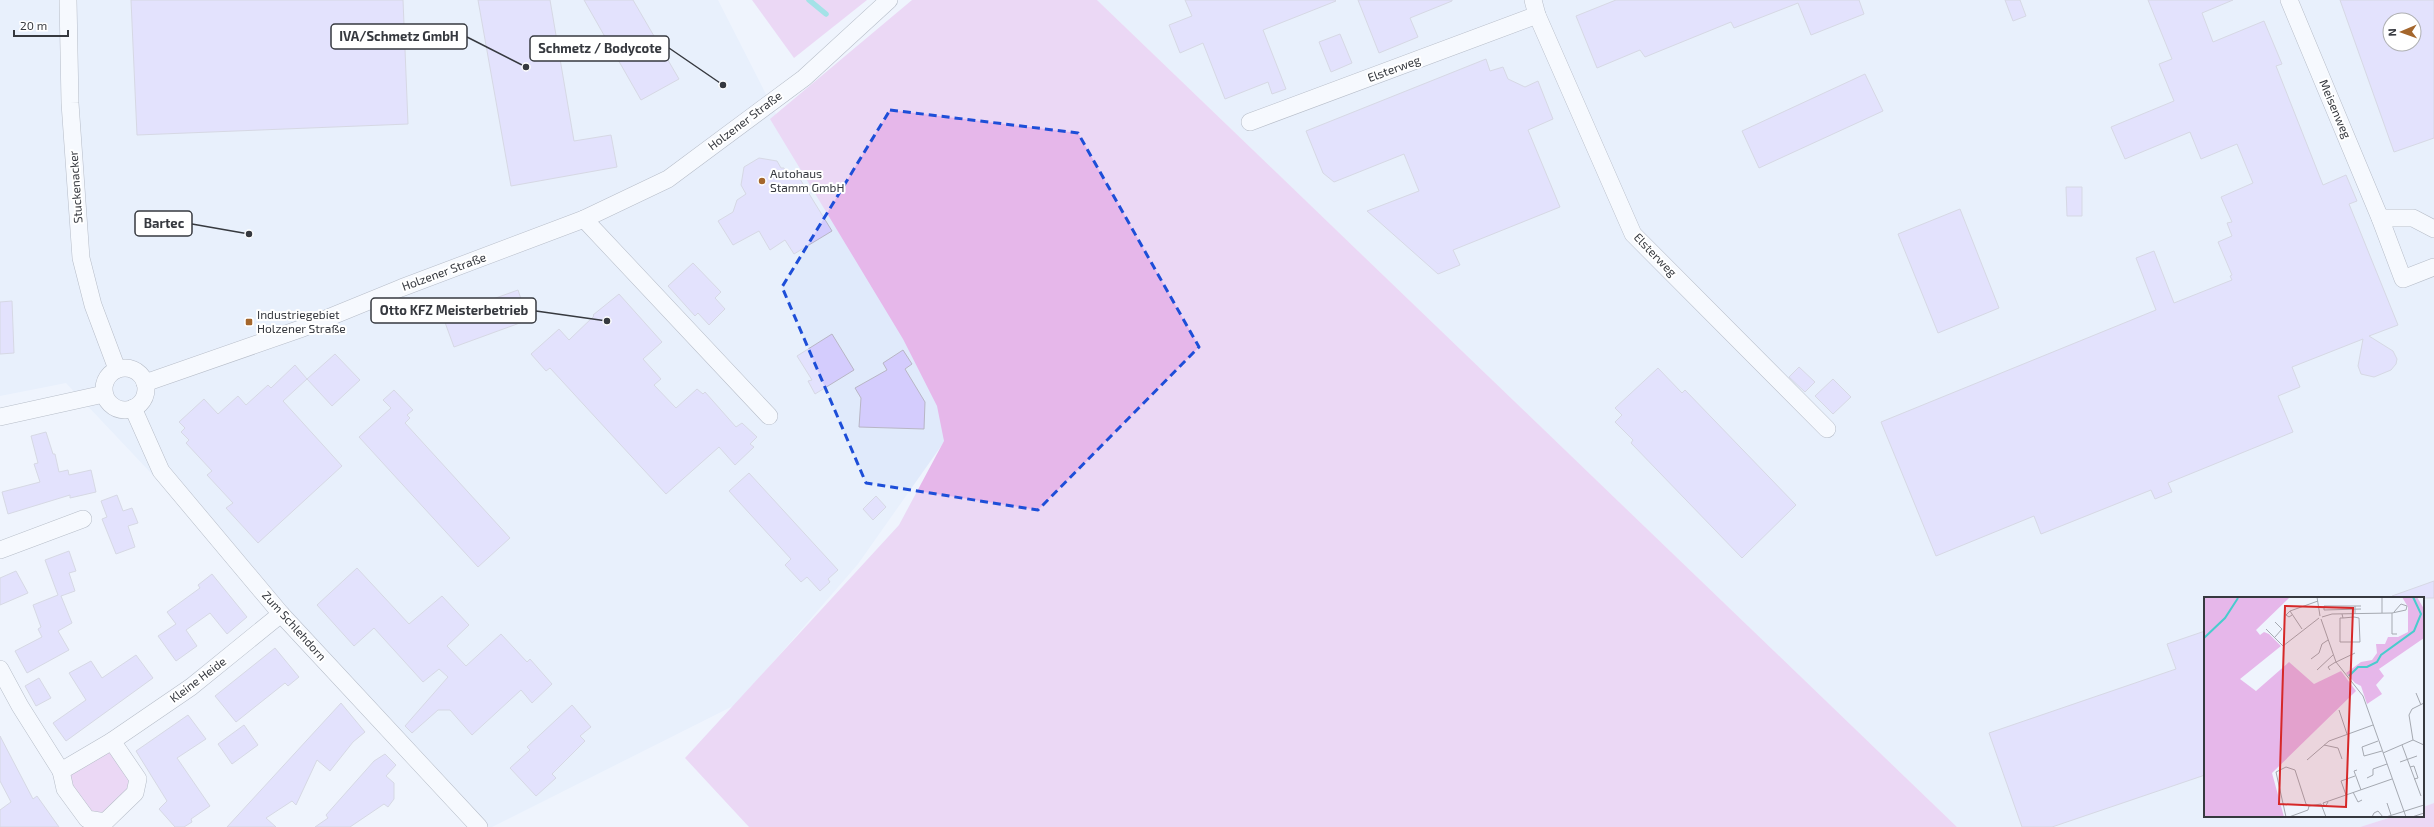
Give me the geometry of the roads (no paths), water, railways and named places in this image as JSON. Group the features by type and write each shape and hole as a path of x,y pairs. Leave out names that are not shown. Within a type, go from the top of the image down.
{"street":[{"name":"Stuckenacker","path":"68,0 70,103 81,258 92,305 117,369"},
{"name":"Holzener Straße","path":"145,383 303,328 401,288 584,219 668,179 804,78 889,0"},
{"name":"Meisenweg","path":"2289,0 2380,218 2403,279 2434,267"},
{"name":"Elsterweg","path":"1250,122 1535,8 1633,234 1827,429"},
{"path":"2380,218 2413,218 2434,229"},
{"path":"584,219 768,416"},
{"path":"130,368 137,372 145,383 144,398 133,408 123,410 116,408 111,405 104,394 106,378 117,369 130,368"},
{"path":"0,417 104,394"},
{"name":"Zum Schlehdorn","path":"133,408 161,471 281,614 479,827"},
{"path":"0,550 83,519"},
{"name":"Kleine Heide","path":"61,771 112,741 191,687 281,614"},
{"path":"0,669 20,706 61,771 65,789 87,819 105,822 135,793 138,779 112,741"}],"waterway":[{"path":"809,0 826,14"}],"place":[{"name":"IVA/Schmetz GmbH","path":"526,67"},
{"name":"Schmetz / Bodycote","path":"723,85"},
{"name":"Autohaus Stamm GmbH","path":"762,181"},
{"name":"Bartec","path":"249,234"},
{"name":"Otto KFZ Meisterbetrieb","path":"607,321"},
{"name":"Industriegebiet Holzener Straße","path":"249,322"}]}
